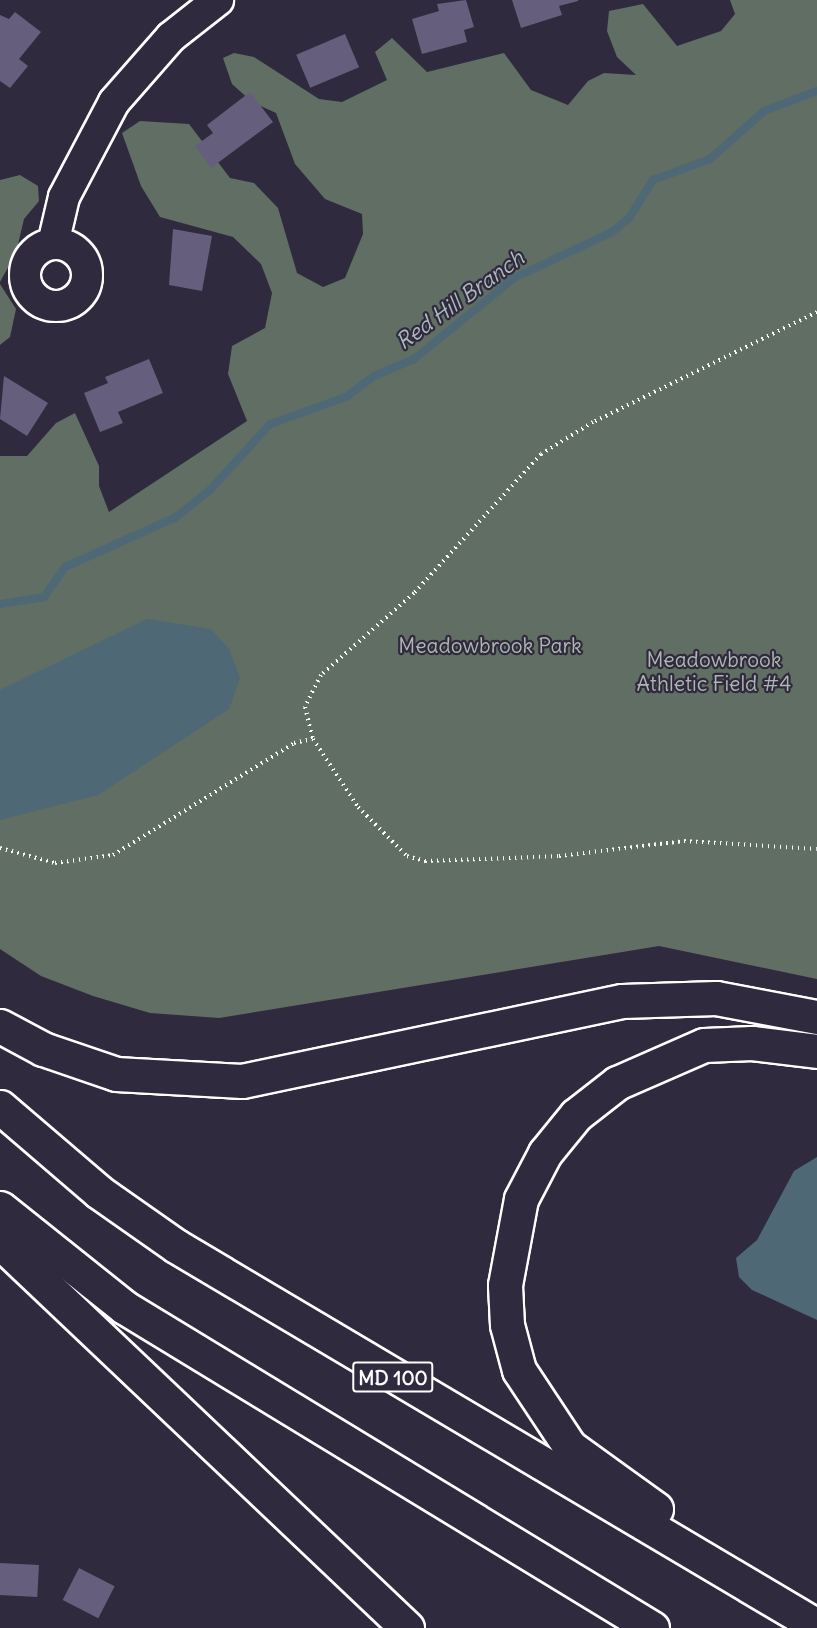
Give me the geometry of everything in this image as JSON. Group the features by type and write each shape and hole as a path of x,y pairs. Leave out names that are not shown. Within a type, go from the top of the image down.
{"highway":[{"path":"0,1026 43,1049 116,1074 242,1081 622,1000 716,998 817,1017"},
{"path":"811,1622 570,1447 519,1370 507,1325 505,1285 521,1199 545,1153 576,1114 617,1083 704,1045 752,1043 817,1052"},
{"name":"MD 100","path":"0,1107 99,1192 176,1246 811,1622"},
{"path":"0,1208 124,1307 652,1628"},
{"path":"0,1242 407,1628"}],"street":[{"path":"53,244 64,197 114,102 171,38 218,0"}],"path":[{"path":"817,312 593,422 541,454 414,593 321,675 305,707 313,739 385,837 407,856 425,861 559,856 684,841 817,849"},
{"path":"0,848 55,863 113,855 294,743 313,739"}],"green space":[{"name":"Meadowbrook Park","path":"730,0 817,0 817,979 659,946 219,1018 150,1013 93,996 41,976 0,949 0,456 27,456 56,423 75,413 99,466 99,486 109,512 247,421 228,374 232,346 265,328 272,293 261,264 233,237 160,217 141,186 122,133 140,121 189,124 230,178 254,183 278,208 297,273 323,287 345,278 363,234 362,214 325,199 295,164 276,113 252,102 232,84 223,58 234,53 254,57 319,99 342,102 387,80 375,52 392,38 427,72 504,53 531,90 568,105 588,81 604,73 636,75 617,57 607,31 609,11 643,4 677,46 721,31 735,14"},
{"path":"20,175 38,186 39,201 24,219 16,253 0,282 0,180"},
{"path":"0,284 16,309 10,337 0,345"}],"water":[{"path":"147,619 211,629 229,649 240,678 229,709 98,795 0,820 0,690"},
{"path":"817,1157 817,1320 752,1290 739,1277 736,1258 757,1240 794,1171"}],"building":[{"path":"466,0 474,27 464,30 467,42 422,54 412,19 439,11 437,4"},
{"path":"512,0 578,1 559,6 562,15 521,28"},
{"path":"15,12 41,32 19,59 28,66 10,88 0,81 0,15 9,19"},
{"path":"345,34 359,67 310,88 296,55"},
{"path":"250,92 273,122 211,168 195,146 213,133 207,125"},
{"path":"173,229 212,236 202,291 169,285"},
{"path":"149,359 163,393 118,412 123,423 100,432 84,393 108,383 105,377"},
{"path":"4,376 48,403 27,436 0,419"},
{"path":"0,1563 39,1565 37,1597 0,1595"},
{"path":"79,1568 115,1586 98,1618 63,1600"}],"waterway":[{"name":"Red Hill Branch","path":"0,604 44,597 65,567 176,517 210,490 270,424 346,397 374,376 414,359 514,278 612,232 629,218 653,180 710,159 764,111 817,91"}],"park label":[{"name":"Meadowbrook Athletic Field #4","path":"714,672"}]}
